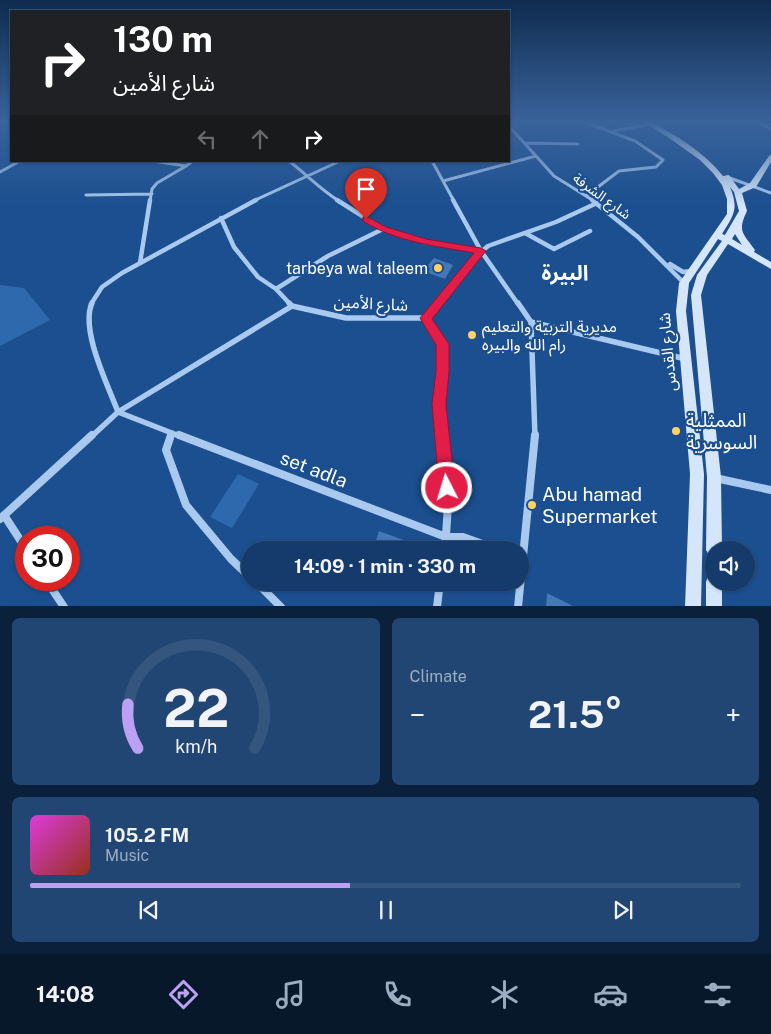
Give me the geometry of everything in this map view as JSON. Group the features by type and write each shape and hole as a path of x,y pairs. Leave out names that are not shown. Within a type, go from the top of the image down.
{"main road":[{"name":"شارع القدس","path":"691,149 718,175 728,189 733,204 731,214 721,237 719,249 702,275 696,295 714,478 714,541"},
{"path":"696,149 704,154 738,192 753,185 771,157"},
{"name":"شارع القدس","path":"693,606 697,474 680,311 684,283 691,271 721,237 737,223 743,212 742,200 738,192"},
{"path":"737,223 740,236 749,251 771,266"},
{"path":"721,237 771,262"},
{"path":"719,249 749,251"},
{"path":"697,474 714,478"},
{"path":"714,591 714,606"}],"street":[{"name":"شارع الشرفة","path":"530,149 554,176 597,203 638,237 684,283"},
{"path":"586,196 619,171 656,167 663,160 650,149"},
{"path":"443,181 480,173 536,156"},
{"path":"0,172 18,162"},
{"path":"160,162 186,166"},
{"path":"140,263 152,194 157,183 192,162"},
{"path":"290,162 308,174 326,193 383,229 425,242 481,251 488,246 597,203"},
{"path":"118,412 89,325 90,308 95,296 104,286 140,263 221,218 308,174 338,162"},
{"path":"433,162 481,251 531,322 535,443 523,541"},
{"path":"726,177 753,185 771,193"},
{"path":"86,195 152,194"},
{"path":"15,534 2,517 118,412 292,306 276,289 258,277 234,247 221,218"},
{"path":"276,289 305,268 355,241 383,229"},
{"path":"525,233 554,249 590,231"},
{"name":"شارع الأمين","path":"292,306 346,318 426,318 481,251"},
{"path":"659,256 679,271 691,271"},
{"path":"426,318 442,344 443,372 439,404 448,505 446,541"},
{"path":"531,322 686,359"},
{"name":"set adla","path":"118,412 446,537 463,537 474,541"},
{"path":"172,433 166,450 186,505 241,568"},
{"path":"714,478 771,490"},
{"path":"54,591 64,606"},
{"path":"265,591 281,606"},
{"path":"437,606 439,591"},
{"path":"518,606 519,591"}],"shaded area":[{"path":"0,285 24,288 50,320 0,346"},
{"path":"238,474 259,484 232,528 210,517"}],"building":[{"name":"tarbeya wal taleem","path":"434,258 453,265 445,279 423,271"},
{"path":"379,531 406,541 376,541"},
{"path":"547,593 573,606 546,606"}],"place":[{"name":"tarbeya wal taleem","path":"438,268"},
{"name":"مديرية التربية والتعليم رام الله والبيره","path":"472,335"},
{"name":"الممثلية السوسرية","path":"676,431"},
{"name":"Abu hamad Supermarket","path":"532,505"}],"district":[{"name":"البيرة","path":"565,273"}],"route":[{"path":"366,219 383,229 425,242 481,251 426,318 442,344 443,372 439,404 447,488"}]}
